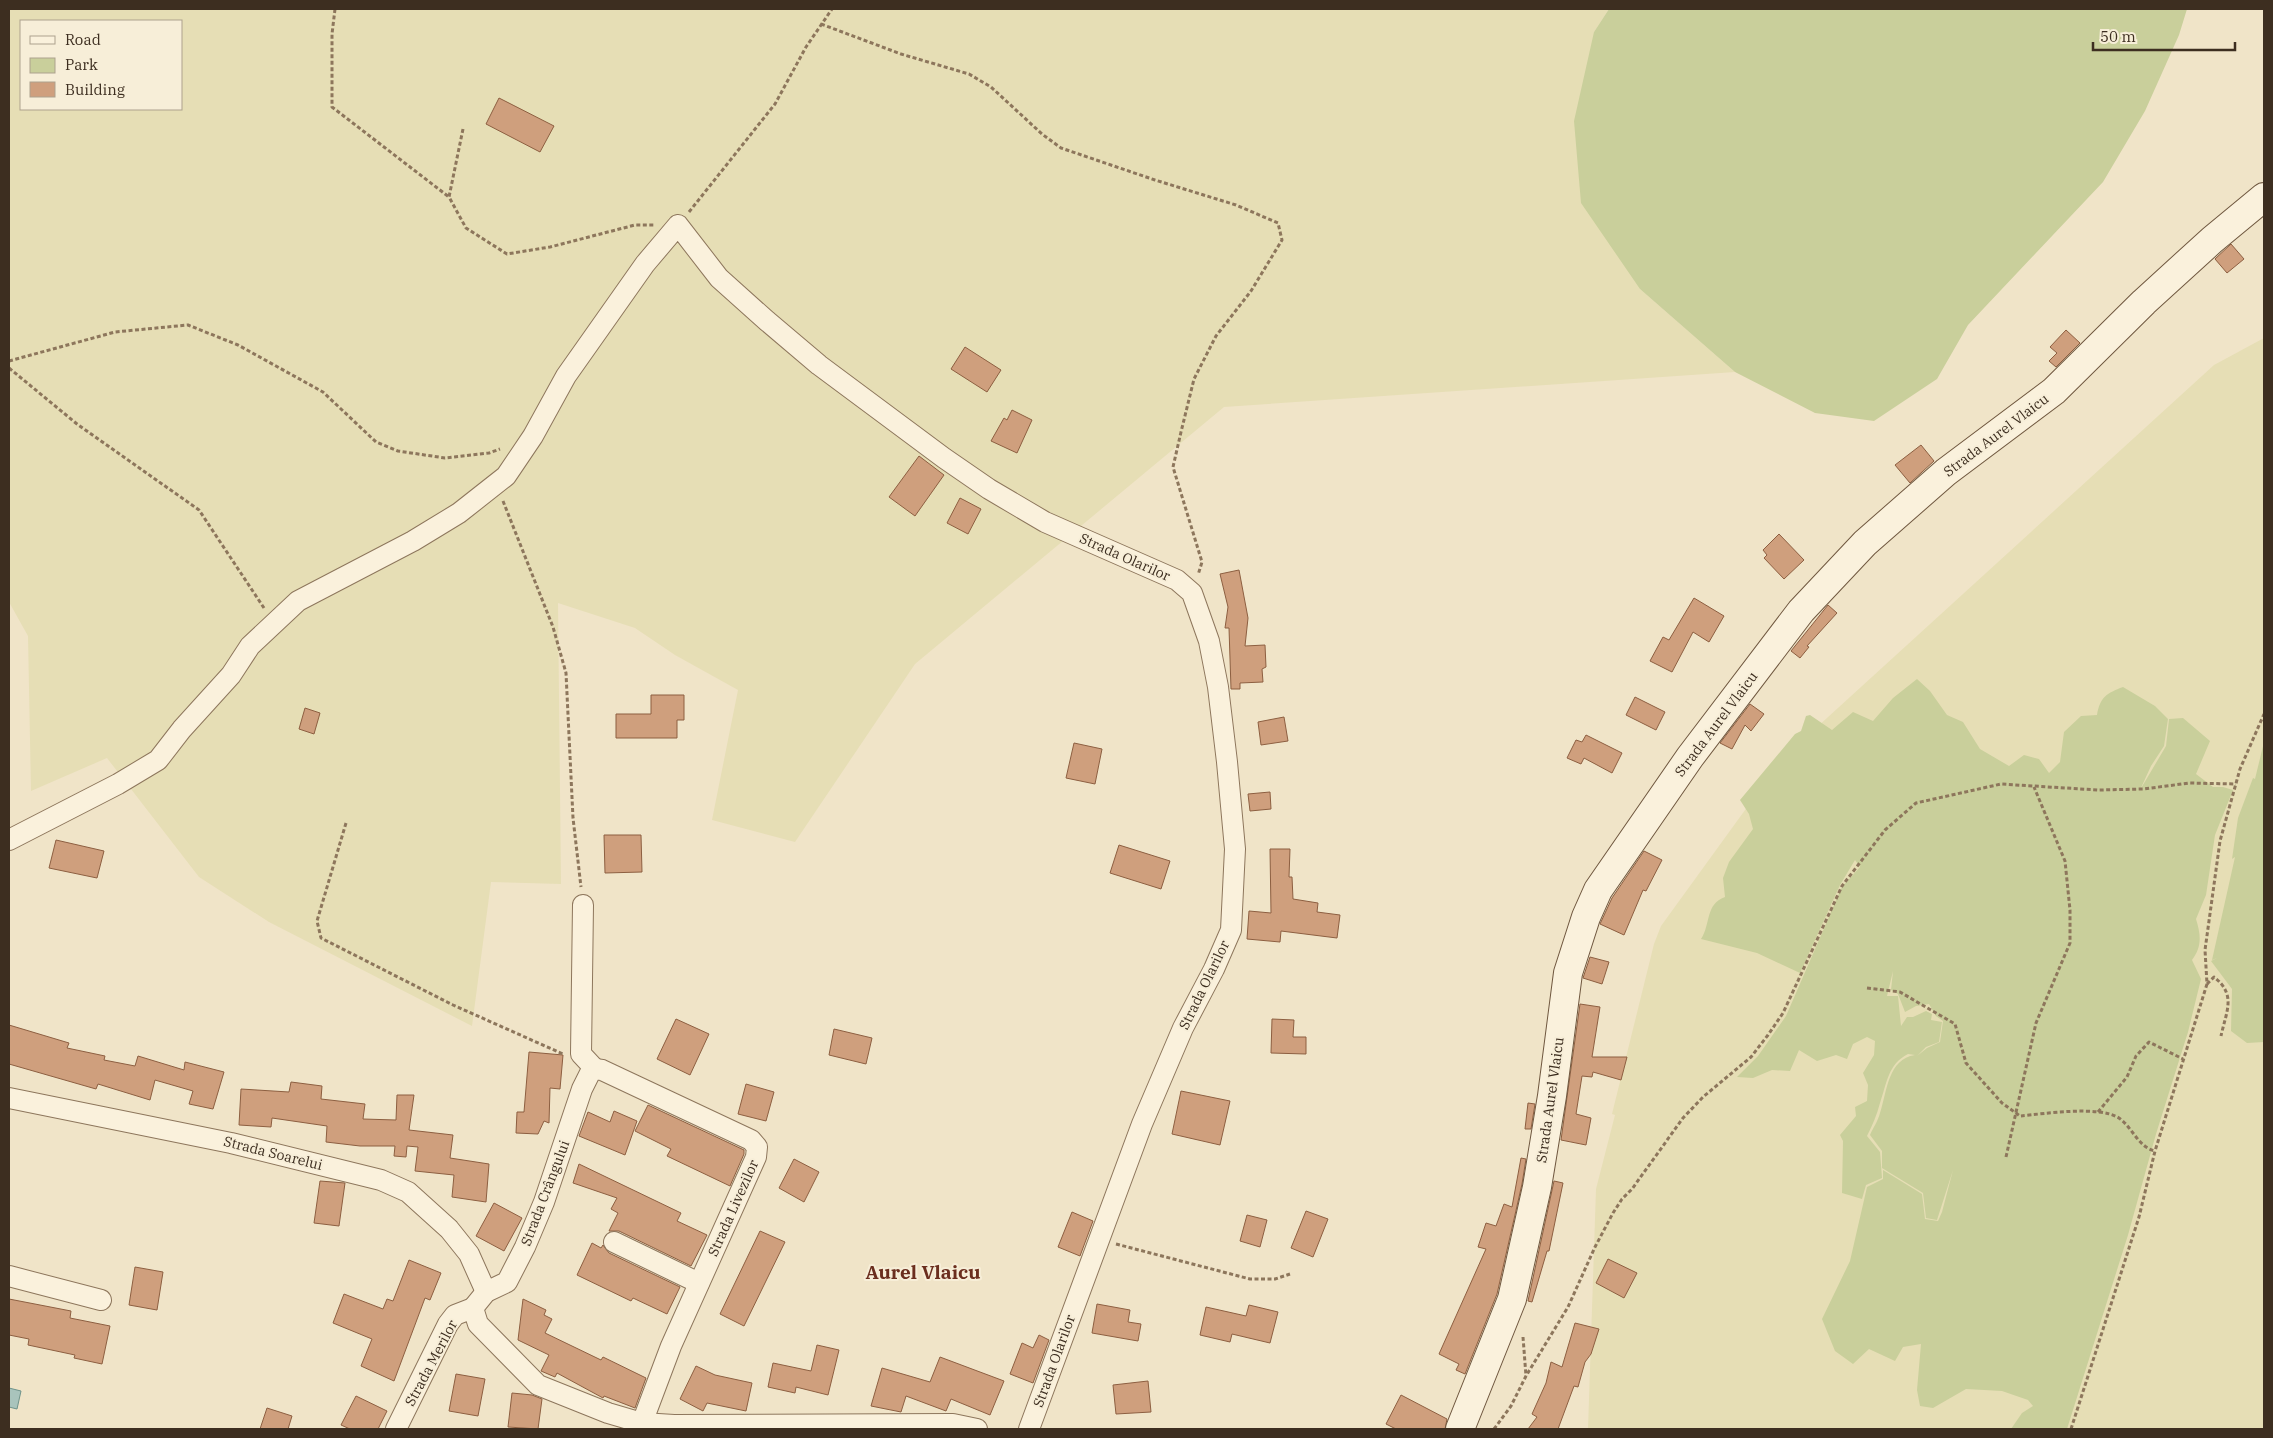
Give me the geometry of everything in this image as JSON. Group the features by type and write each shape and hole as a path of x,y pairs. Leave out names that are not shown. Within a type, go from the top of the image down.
{"street":[{"name":"Strada Aurel Vlaicu","path":"1460,1429 1512,1300 1537,1187 1552,1096 1568,973 1586,918 1598,890 1690,757 1795,619 1865,543 1946,472 2054,390 2144,302 2205,246 2264,197"},
{"path":"9,840 110,788 158,760 182,729 231,675 250,646 298,601 413,541 459,513 506,476 533,436 566,376 645,264 678,225"},
{"name":"Strada Olarilor","path":"678,225 719,278 819,365 989,489 1045,522 1177,580 1192,594 1209,641 1218,687 1228,762 1235,849 1231,930 1214,969 1170,1057 1142,1124 1029,1429"},
{"path":"583,905 580,1054 598,1070"},
{"name":"Strada Livezilor","path":"598,1070 751,1140 757,1147 756,1157 671,1346 643,1426"},
{"name":"Strada Crângului","path":"473,1308 486,1292 507,1282 525,1247 547,1193 582,1089 590,1073 598,1070"},
{"name":"Strada Soarelui","path":"9,1098 231,1143 381,1180 408,1192 449,1229 469,1254 486,1292"},
{"path":"614,1242 699,1283"},
{"path":"9,1276 101,1300"},
{"name":"Strada Merilor","path":"396,1429 448,1324 455,1315 473,1308 478,1324 538,1385 643,1426"},
{"path":"643,1426 954,1424 977,1429"}],"path":[{"path":"335,9 332,34 332,107 448,197 466,228 507,254 550,247 635,225 678,225 775,104 806,47 832,9"},
{"path":"821,24 901,54 969,74 991,87 1042,134 1061,148 1236,205 1278,223 1282,240 1251,291 1216,336 1194,379 1181,432 1173,468 1202,562 1192,594"},
{"path":"448,197 463,129"},
{"path":"9,361 115,332 188,325 238,345 323,392 376,442 398,451 445,458 490,453 533,436"},
{"path":"9,368 77,424 199,510 275,623"},
{"path":"506,476 502,497 553,627 566,673 573,818 583,905"},
{"path":"2071,1429 2139,1217 2156,1151 2207,984 2205,950 2220,841 2240,769 2264,714"},
{"path":"1494,1429 1511,1406 1526,1376 1568,1307 1595,1247 1622,1199 1632,1189 1683,1118 1704,1097 1751,1057 1768,1035 1783,1013 1842,886 1885,830 1916,803 2001,784 2034,788 2135,789 2189,783 2236,784"},
{"path":"2006,1157 2036,1024 2070,943 2070,910 2065,860 2034,788"},
{"path":"346,823 317,921 320,938 453,1005 598,1070"},
{"path":"2207,984 2214,977 2225,985 2230,998 2220,1036"},
{"path":"1866,988 1900,992 1954,1024 1966,1064 2002,1103 2020,1116 2083,1111 2119,1118 2146,1149 2156,1151"},
{"path":"2098,1113 2127,1077 2136,1056 2149,1042 2183,1059"},
{"path":"1100,1240 1250,1279 1275,1279 1290,1274"},
{"path":"1522,1329 1526,1376"}],"shaded area":[{"path":"9,9 1609,9 1594,32 1640,289 1735,372 1224,407 915,664 795,842 712,820 738,690 675,655 635,628 558,603 561,884 491,882 472,1026 269,922 199,877 107,758 31,791 28,636 9,602"},
{"path":"2264,338 2264,1429 1588,1429 1596,1189 1615,1115 1612,1114 1654,944 1661,926 1782,759 2214,365"}],"green space":[{"path":"1609,9 2187,9 2179,35 2145,111 2103,182 1968,325 1937,379 1874,421 1815,413 1735,372 1640,289 1581,203 1574,121 1594,32"},
{"path":"1917,679 1930,691 1947,715 1963,722 1980,749 2009,766 2024,755 2039,759 2049,773 2060,762 2064,732 2081,716 2097,715 2100,704 2105,696 2123,687 2155,706 2168,719 2164,746 2151,766 2140,790 2166,746 2169,719 2183,718 2210,741 2196,774 2213,787 2233,790 2215,835 2206,895 2196,919 2200,941 2198,950 2192,960 2201,979 2188,1032 2156,1134 2128,1235 2067,1429 2011,1429 2022,1413 2033,1406 2028,1400 2002,1391 1966,1389 1933,1408 1920,1406 1917,1390 1921,1344 1903,1347 1895,1361 1869,1349 1853,1364 1835,1351 1822,1319 1850,1261 1867,1187 1883,1179 1883,1170 1922,1194 1925,1219 1938,1221 1953,1170 1937,1220 1926,1218 1923,1193 1882,1168 1882,1151 1870,1135 1879,1116 1894,1069 1906,1058 1915,1055 1908,1054 1901,1058 1892,1069 1887,1081 1876,1116 1867,1136 1880,1152 1882,1178 1866,1185 1862,1199 1842,1193 1843,1141 1840,1135 1856,1116 1855,1107 1867,1101 1868,1085 1863,1073 1874,1055 1875,1041 1867,1037 1853,1044 1847,1059 1836,1055 1817,1061 1799,1050 1790,1071 1772,1070 1753,1078 1737,1077 1758,1056 1786,1016 1842,887 1860,867 1855,860 1840,885 1800,973 1757,953 1701,939 1711,909 1714,904 1725,897 1723,878 1729,862 1753,829 1749,814 1740,800 1795,734 1801,731 1806,716 1810,715 1832,730 1853,712 1873,721 1893,698","holes":["1893,971 1891,990 1898,994 1905,1012 1916,1006 1929,1004 1936,1016 1943,1021 1940,1042 1927,1048 1917,1056 1926,1047 1939,1042 1942,1022 1931,1020 1932,1014 1926,1011 1913,1017 1907,1017 1901,1026 1898,996 1887,996"]},
{"path":"2264,742 2264,1042 2247,1043 2231,1031 2232,989 2211,961 2217,958 2212,960 2235,857 2232,859 2238,818 2253,778 2255,779"}],"water":[{"path":"9,1388 21,1391 17,1409 9,1407"}],"building":[{"path":"499,98 554,126 540,152 486,124"},
{"path":"2231,244 2244,259 2227,273 2215,259"},
{"path":"2066,330 2080,343 2056,367 2049,361 2057,353 2050,347"},
{"path":"965,347 1001,370 987,392 951,369"},
{"path":"1012,410 1032,420 1017,453 991,441 1004,418 1007,420"},
{"path":"1921,445 1934,461 1910,483 1895,465"},
{"path":"919,456 944,475 915,516 889,497"},
{"path":"960,498 981,509 968,534 947,523"},
{"path":"1779,534 1804,560 1784,579 1764,558 1767,555 1763,550"},
{"path":"1239,570 1248,618 1245,646 1265,645 1266,667 1262,669 1263,682 1240,683 1240,689 1231,689 1229,628 1225,628 1228,607 1220,574"},
{"path":"1694,598 1724,616 1709,642 1693,632 1672,672 1650,661 1663,637 1669,640"},
{"path":"1828,605 1837,613 1807,646 1809,647 1800,658 1791,651"},
{"path":"651,695 684,695 684,720 677,720 677,738 616,738 616,714 651,714"},
{"path":"1635,697 1665,712 1656,730 1626,715"},
{"path":"1750,704 1764,714 1751,731 1745,725 1732,749 1720,743"},
{"path":"305,708 320,713 314,734 299,729"},
{"path":"1284,717 1288,741 1261,745 1258,722"},
{"path":"1586,735 1622,753 1612,773 1584,758 1581,764 1567,758 1576,740 1582,742"},
{"path":"1074,743 1102,749 1095,784 1066,778"},
{"path":"1270,792 1271,809 1250,811 1248,794"},
{"path":"604,835 641,835 642,872 605,873"},
{"path":"56,840 104,851 97,878 49,868"},
{"path":"1119,845 1170,861 1161,889 1110,873"},
{"path":"1270,849 1290,849 1289,877 1292,877 1293,899 1318,903 1317,912 1340,915 1337,938 1281,931 1280,942 1247,939 1249,911 1271,913"},
{"path":"1644,851 1662,860 1646,891 1643,890 1624,935 1600,924 1612,898"},
{"path":"1590,957 1609,962 1602,984 1583,978"},
{"path":"1580,1004 1600,1007 1592,1057 1627,1057 1621,1080 1593,1072 1592,1077 1582,1076 1576,1114 1591,1118 1586,1145 1561,1140"},
{"path":"676,1019 709,1034 690,1075 657,1059"},
{"path":"1272,1019 1294,1020 1293,1037 1306,1037 1306,1054 1271,1053"},
{"path":"9,1025 69,1043 67,1048 105,1056 104,1060 135,1066 138,1056 184,1070 185,1062 224,1072 213,1109 189,1104 193,1091 155,1080 150,1100 98,1084 96,1089 9,1064"},
{"path":"834,1029 872,1038 866,1064 829,1055"},
{"path":"529,1052 563,1055 560,1089 550,1088 549,1123 544,1121 538,1134 516,1133 517,1112 524,1112"},
{"path":"291,1082 322,1086 321,1099 365,1104 363,1119 396,1120 397,1095 414,1095 409,1130 453,1135 450,1158 489,1164 486,1202 452,1197 454,1175 415,1171 418,1147 407,1146 406,1157 394,1156 395,1146 360,1146 326,1142 327,1126 272,1118 271,1127 239,1125 241,1089 289,1092"},
{"path":"746,1084 774,1092 766,1121 738,1114"},
{"path":"1181,1091 1230,1101 1220,1145 1172,1134"},
{"path":"1528,1103 1535,1104 1531,1129 1525,1129"},
{"path":"648,1105 744,1150 730,1186 667,1156 671,1149 635,1131"},
{"path":"614,1111 637,1121 625,1155 579,1136 588,1112 610,1122"},
{"path":"1521,1158 1526,1159 1522,1184 1497,1294 1465,1374 1456,1370 1459,1364 1439,1354 1486,1249 1478,1247 1486,1223 1496,1226 1504,1204 1512,1207"},
{"path":"794,1159 819,1172 804,1202 779,1188"},
{"path":"579,1164 681,1213 677,1221 707,1235 691,1266 619,1231 609,1231 618,1213 611,1209 617,1198 573,1183"},
{"path":"320,1181 345,1183 339,1226 314,1223"},
{"path":"1554,1181 1563,1183 1549,1251 1547,1251 1532,1302 1528,1301"},
{"path":"494,1203 522,1218 504,1251 476,1236"},
{"path":"1306,1211 1328,1219 1313,1257 1291,1248"},
{"path":"1072,1212 1093,1221 1080,1256 1058,1247"},
{"path":"1247,1215 1267,1220 1260,1247 1240,1241"},
{"path":"760,1231 785,1242 744,1326 720,1314"},
{"path":"592,1243 601,1248 603,1245 609,1253 680,1287 667,1314 633,1298 631,1301 577,1275"},
{"path":"1608,1259 1637,1273 1624,1298 1596,1283"},
{"path":"409,1260 441,1273 430,1300 425,1298 394,1381 361,1366 372,1339 333,1323 344,1294 383,1309 387,1299 393,1301"},
{"path":"135,1267 163,1272 157,1310 129,1305"},
{"path":"9,1299 71,1311 70,1318 110,1326 102,1364 74,1358 75,1355 28,1345 29,1339 9,1335"},
{"path":"523,1299 546,1310 544,1315 552,1319 545,1333 601,1360 603,1357 646,1378 635,1408 604,1396 603,1398 557,1373 555,1377 541,1371 549,1355 518,1340"},
{"path":"1097,1304 1130,1310 1128,1322 1141,1324 1138,1341 1092,1333"},
{"path":"1249,1305 1278,1312 1270,1343 1232,1334 1230,1342 1200,1335 1206,1307 1246,1316"},
{"path":"1575,1323 1599,1329 1591,1354 1585,1362 1578,1387 1574,1386 1558,1429 1528,1429 1537,1417 1532,1414 1546,1383 1551,1362 1562,1367"},
{"path":"1039,1335 1049,1340 1033,1383 1010,1374 1022,1343 1033,1348"},
{"path":"817,1345 839,1350 828,1395 796,1387 795,1393 768,1387 773,1363 811,1371"},
{"path":"940,1357 1004,1381 990,1415 951,1399 946,1411 906,1396 901,1412 871,1406 882,1368 930,1382"},
{"path":"696,1366 715,1375 752,1383 746,1411 707,1403 703,1411 680,1399"},
{"path":"456,1374 485,1379 478,1416 449,1411"},
{"path":"1148,1381 1151,1412 1116,1414 1113,1385"},
{"path":"512,1393 532,1395 542,1399 538,1429 508,1427"},
{"path":"1401,1395 1447,1419 1445,1429 1396,1429 1386,1424"},
{"path":"356,1396 387,1411 378,1429 350,1429 341,1425"},
{"path":"267,1408 292,1416 288,1429 260,1429"}],"district":[{"name":"Aurel Vlaicu","path":"923,1272"}]}
